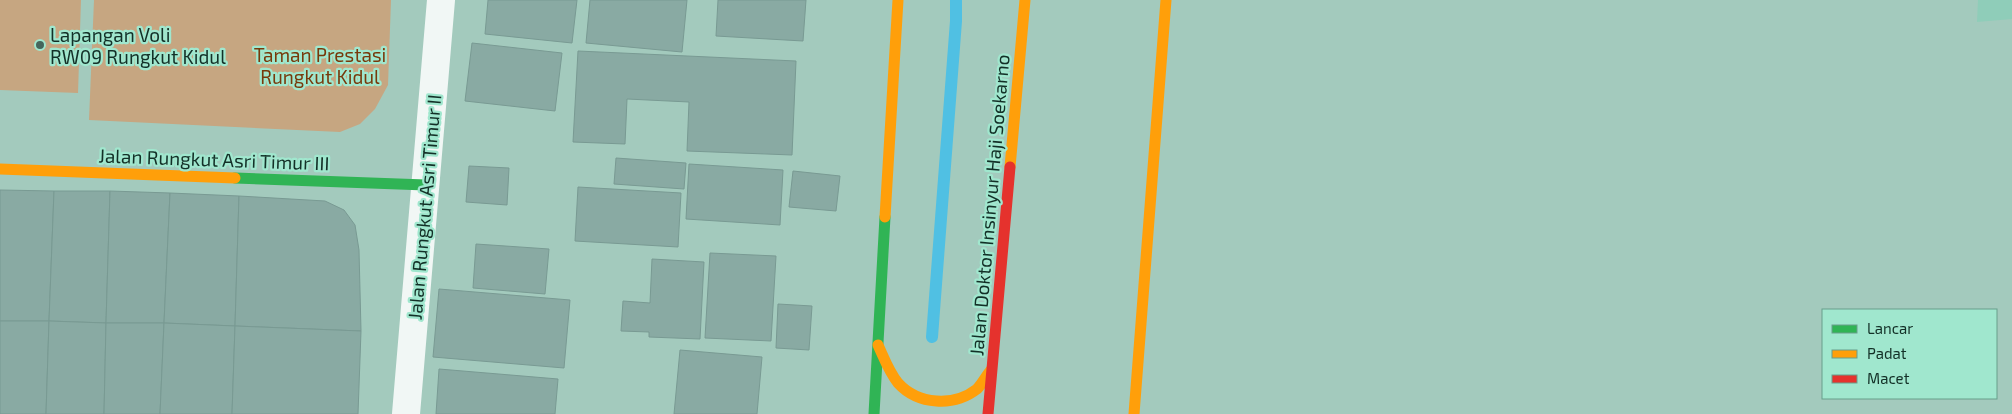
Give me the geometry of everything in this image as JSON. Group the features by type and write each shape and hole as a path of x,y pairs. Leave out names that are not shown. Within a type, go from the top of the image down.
{"main road":[{"path":"874,414 898,0"},
{"name":"Jalan Doktor Insinyur Haji Soekarno","path":"988,414 1025,0"},
{"path":"1134,414 1166,0"},
{"name":"Jalan Rungkut Asri Timur III","path":"0,169 426,185"},
{"path":"877,344 900,385 917,397 938,402 960,399 978,388 991,370"}],"street":[{"name":"Jalan Rungkut Asri Timur II","path":"406,414 441,0"}],"shaded area":[{"path":"1978,0 2012,0 2012,19 1977,22"}],"green space":[{"name":"Lapangan Voli RW09 Rungkut Kidul","path":"0,0 81,0 78,93 0,90"},
{"name":"Taman Prestasi Rungkut Kidul","path":"94,0 391,0 388,85 375,109 360,124 340,132 89,120"}],"building":[{"path":"488,0 577,0 572,43 485,34"},
{"path":"590,0 687,0 682,52 586,43"},
{"path":"718,0 806,0 803,41 716,36"},
{"path":"472,43 562,53 555,111 465,101"},
{"path":"578,51 796,61 792,155 687,151 689,102 627,99 625,144 573,142"},
{"path":"616,158 686,163 684,189 614,184"},
{"path":"689,164 783,170 780,225 686,219"},
{"path":"469,166 509,168 507,205 466,202"},
{"path":"793,171 840,176 836,211 789,207"},
{"path":"578,187 681,193 678,247 575,241"},
{"path":"0,190 54,191 49,321 0,321"},
{"path":"54,191 110,191 106,323 49,321"},
{"path":"110,191 170,193 164,323 106,323"},
{"path":"170,193 239,196 235,326 164,323"},
{"path":"239,196 325,201 344,210 355,225 359,250 361,331 235,326"},
{"path":"476,244 549,249 545,294 473,288"},
{"path":"710,253 776,256 771,341 705,338"},
{"path":"652,259 704,262 700,339 649,337 649,332 621,331 623,301 650,303"},
{"path":"439,289 570,300 564,368 433,357"},
{"path":"778,304 812,306 809,350 776,348"},
{"path":"0,321 49,321 46,414 0,414"},
{"path":"49,321 106,323 104,414 46,414"},
{"path":"106,323 164,323 160,414 104,414"},
{"path":"164,323 235,326 232,414 160,414"},
{"path":"235,326 361,331 358,414 232,414"},
{"path":"680,350 762,357 757,414 674,414"},
{"path":"439,369 558,379 555,414 436,414"}],"waterway":[{"path":"932,337 956,0"}],"traffic: fast":[{"path":"235,178 426,185"},
{"path":"874,414 885,217"}],"traffic: slow":[{"path":"885,217 898,0"},
{"path":"1010,167 1025,0"},
{"path":"1134,414 1166,0"},
{"path":"0,169 235,178"},
{"path":"878,345 889,370 898,383 916,396 926,399 947,401 968,395 981,385 991,370"}],"traffic: jam":[{"path":"988,414 1010,167"}],"place":[{"name":"Lapangan Voli RW09 Rungkut Kidul","path":"40,45"}]}
